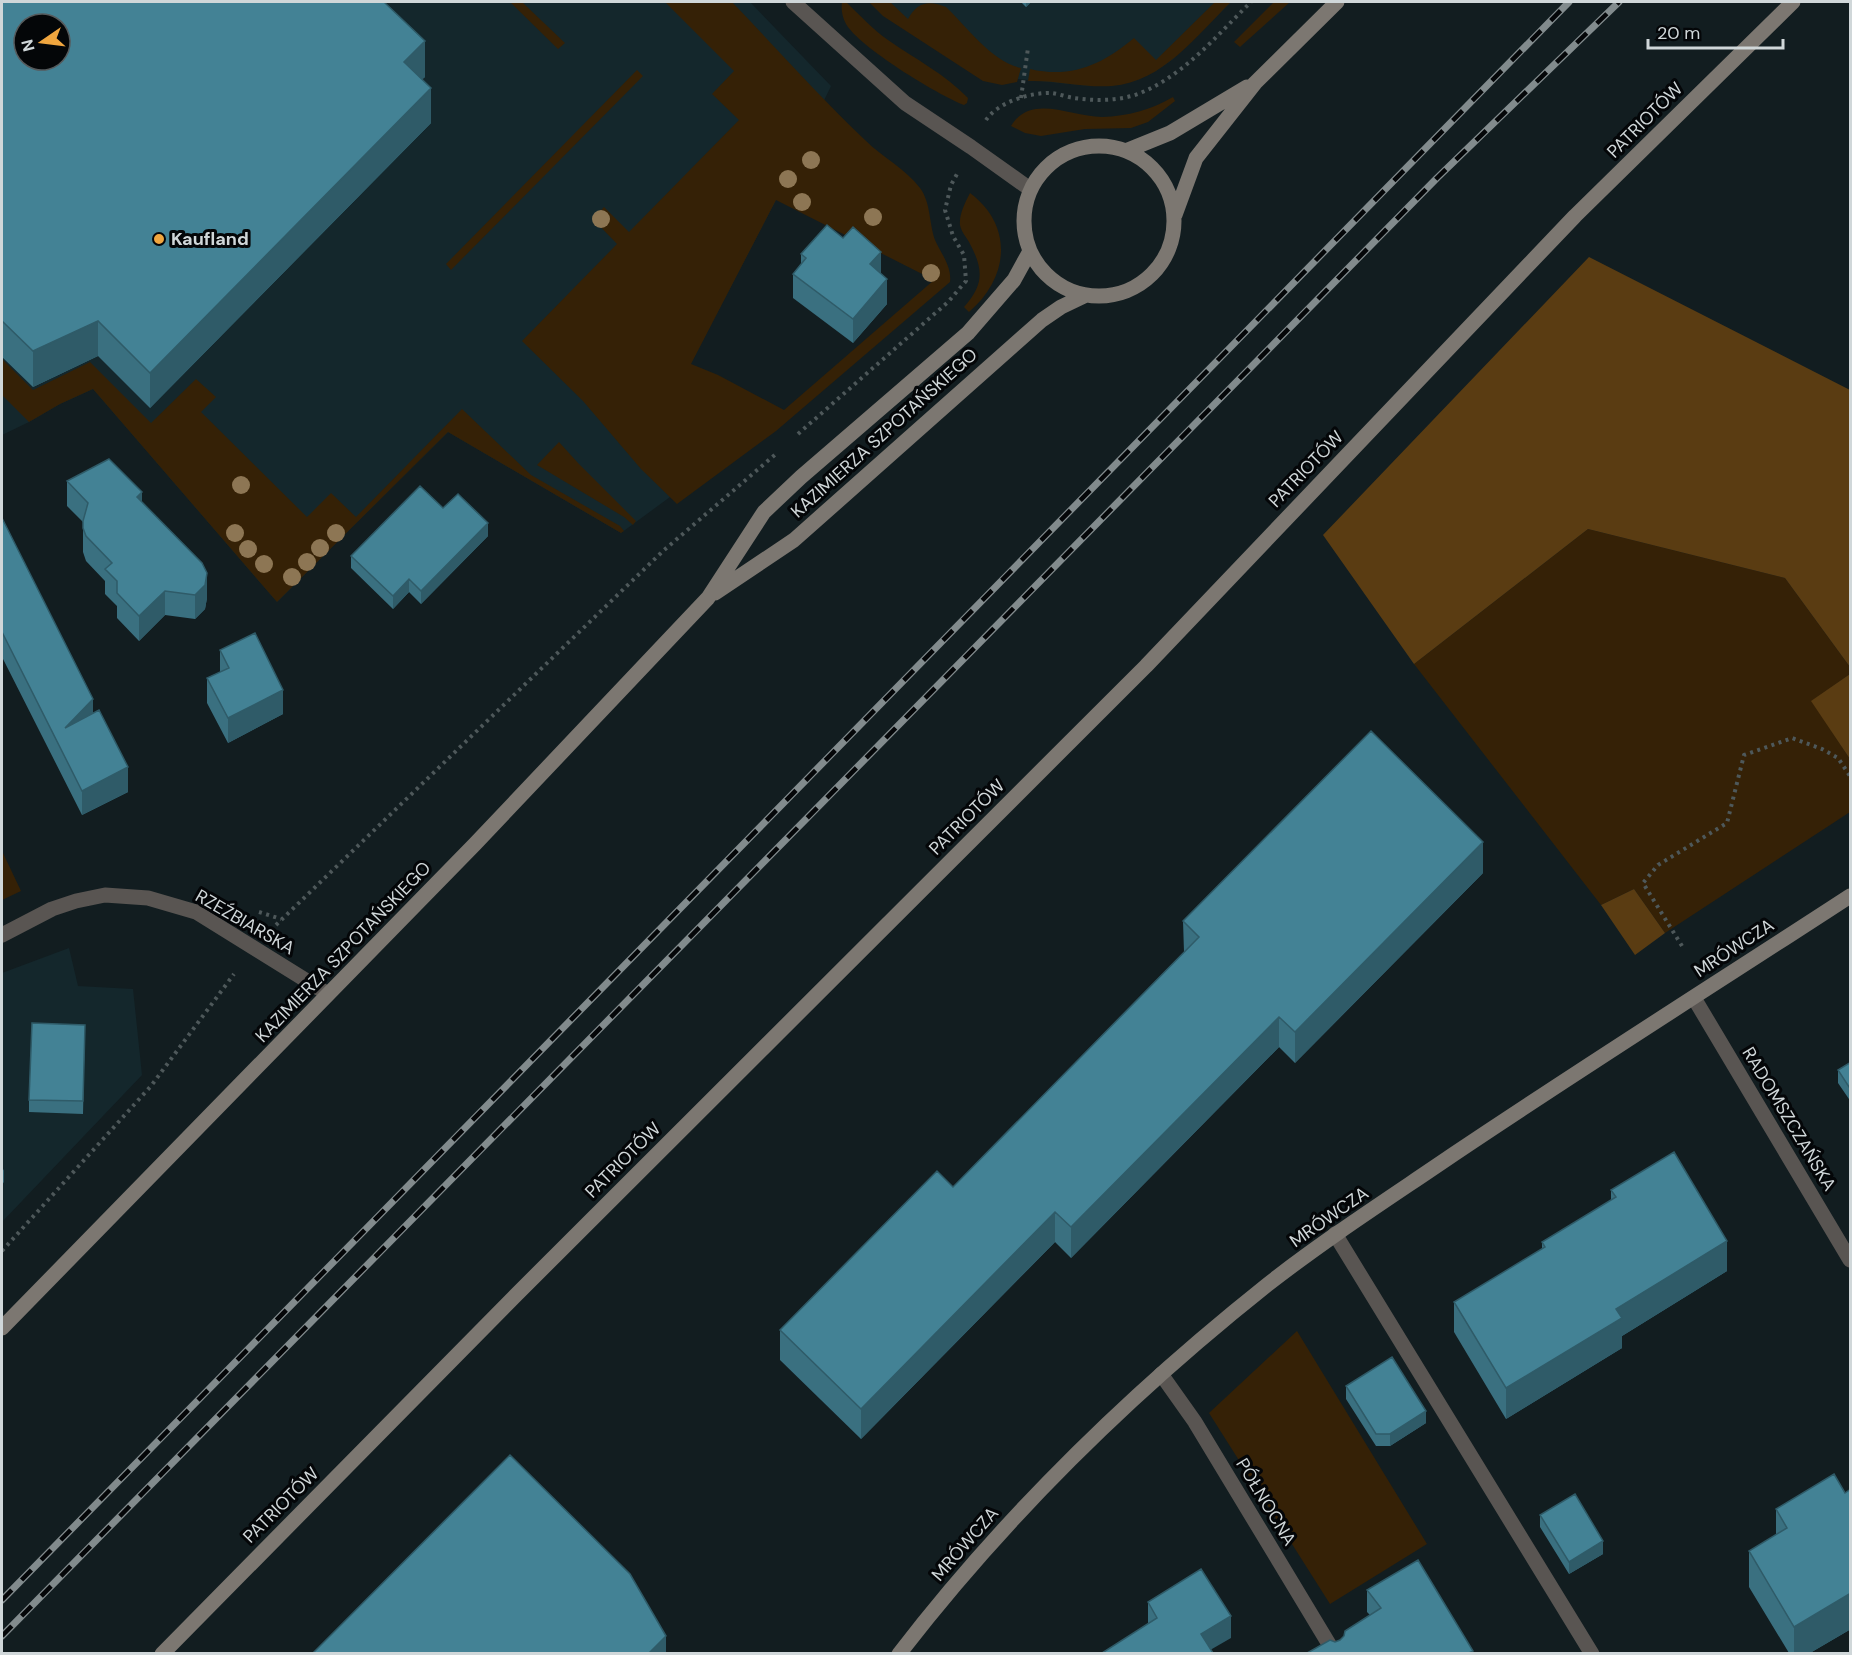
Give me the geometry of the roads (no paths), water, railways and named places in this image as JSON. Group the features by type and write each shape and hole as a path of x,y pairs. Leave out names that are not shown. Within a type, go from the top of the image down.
{"main road":[{"path":"1175,215 1168,189 1152,166 1128,150 1100,144 1073,149 1048,164 1030,189 1023,220 1030,251 1037,265 1061,286 1084,296 1114,296 1139,285 1160,267 1172,242 1175,215 1196,158 1255,83 1337,2"},
{"name":"PATRIOTÓW","path":"162,1653 508,1303 1146,666 1575,216 1793,2"},
{"path":"1128,150 1170,134 1255,83"},
{"name":"KAZIMIERZA SZPOTAŃSKIEGO","path":"2,1328 475,844 708,598 764,512 801,477 968,333 1014,280 1030,251"},
{"name":"KAZIMIERZA SZPOTAŃSKIEGO","path":"708,598 794,540 1042,320 1061,307 1084,296"},
{"name":"MRÓWCZA","path":"899,1653 980,1555 1115,1414 1268,1284 1335,1234 1537,1099 1851,896"}],"street":[{"path":"793,2 905,103 1030,189"},
{"name":"RZEŹBIARSKA","path":"2,935 52,909 76,901 105,895 148,898 196,912 328,994"},
{"name":"RADOMSZCZAŃSKA","path":"1694,998 1851,1260"},
{"path":"1335,1234 1592,1653"},
{"name":"PÓŁNOCNA","path":"1161,1374 1195,1422 1335,1653"}],"railway":[{"path":"2,1600 1569,2"},
{"path":"2,1636 1437,178 1619,2"}],"place":[{"name":"Kaufland","path":"159,239"}]}
